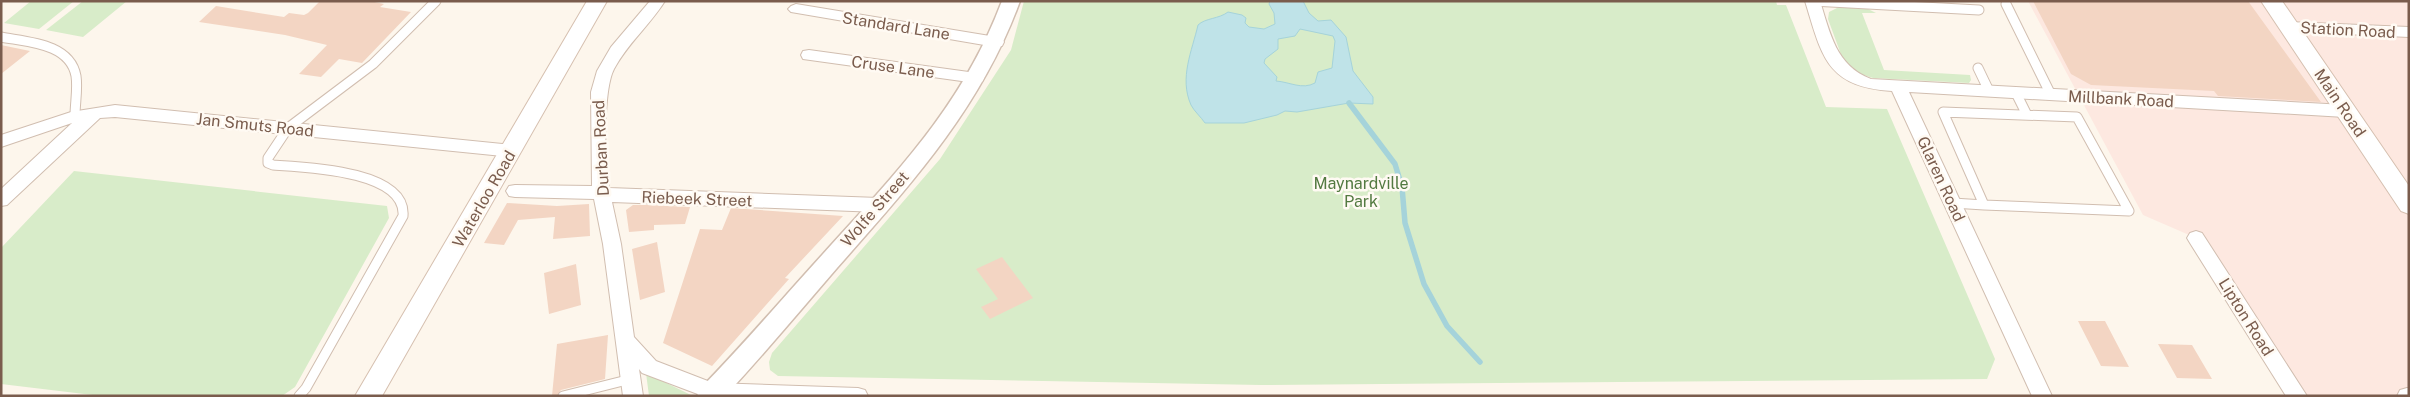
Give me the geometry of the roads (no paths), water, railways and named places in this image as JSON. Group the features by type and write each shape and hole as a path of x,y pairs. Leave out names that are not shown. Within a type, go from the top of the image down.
{"main road":[{"name":"Waterloo Road","path":"368,396 512,151 597,1"},
{"name":"Main Road","path":"2271,1 2409,205"}],"street":[{"name":"Durban Road","path":"632,388 612,244 599,180 599,92 605,71 617,51 658,1"},
{"name":"Wolfe Street","path":"711,394 879,205 944,125 976,78 996,42 1011,1"},
{"path":"1812,1 1833,59 1840,70 1862,82 1898,86"},
{"name":"Standard Lane","path":"796,9 996,42"},
{"name":"Station Road","path":"2288,27 2409,32"},
{"name":"Cruse Lane","path":"809,55 976,78"},
{"name":"Millbank Road","path":"1898,86 2345,112"},
{"name":"Glaren Road","path":"1898,86 2042,396"},
{"name":"Jan Smuts Road","path":"1,141 75,116 93,112 126,112 512,151"},
{"path":"1,200 93,112"},
{"name":"Riebeek Street","path":"515,191 582,191 602,195 879,205"},
{"name":"Lipton Road","path":"2196,238 2297,396"},
{"path":"627,342 649,367 711,394 858,396"},
{"path":"632,388 635,371 649,367"}],"lane":[{"path":"299,396 306,388 321,362 403,216 404,210 399,199 362,176 344,172 273,165 268,163 268,158 288,128 373,64 436,1"},
{"path":"1812,1 1979,10"},
{"path":"2006,4 2051,95"},
{"path":"1,37 45,46 65,56 75,73 75,116"},
{"path":"1978,68 1989,91"},
{"path":"2016,92 2027,115"},
{"path":"1953,202 1984,205 2129,211 2077,117 1942,112 1984,205"},
{"path":"563,396 632,388"}],"water":[{"path":"1270,1 1303,1 1309,13 1318,21 1331,20 1346,37 1353,71 1373,97 1373,104 1349,103 1297,112 1285,111 1277,115 1244,123 1205,123 1191,105 1186,85 1188,65 1198,25 1228,12 1242,15 1246,18 1245,23 1249,27 1264,29 1275,24 1274,13 1269,4","holes":["1300,29 1333,36 1335,41 1332,68 1318,72 1315,83 1310,85 1301,86 1276,81 1277,77 1264,63 1265,59 1278,49 1278,39 1295,36"]}],"waterway":[{"path":"1349,103 1395,164 1402,187 1405,223 1424,284 1447,326 1480,362"}],"park label":[{"name":"Maynardville Park","path":"1361,192"}]}
